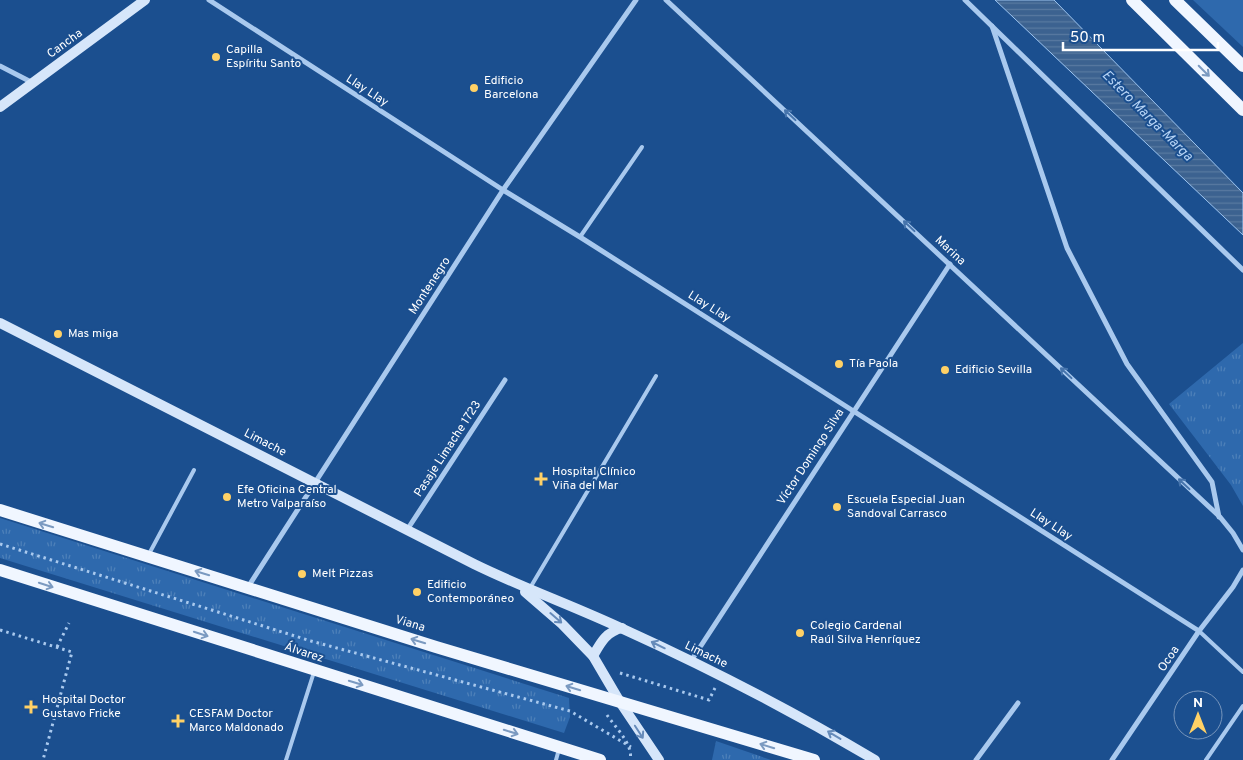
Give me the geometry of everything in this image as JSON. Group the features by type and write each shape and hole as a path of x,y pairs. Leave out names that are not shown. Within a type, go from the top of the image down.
{"main road":[{"name":"Cancha","path":"0,107 146,0"},
{"path":"1132,0 1243,110"},
{"path":"1175,0 1243,66"},
{"name":"Limache","path":"0,323 524,588 622,628 690,661 816,725 876,760"},
{"name":"Viana","path":"0,510 620,702 814,760"},
{"name":"Álvarez","path":"0,570 600,760"},
{"name":"Limache","path":"524,588 593,656 620,702 657,757"},
{"path":"593,656 606,636 612,631 622,628"}],"street":[{"name":"Llay Llay","path":"209,0 503,190 580,237 1199,632"},
{"name":"Montenegro","path":"248,587 317,483 503,190 636,0"},
{"name":"Marina","path":"666,0 1220,518"},
{"path":"965,0 1243,270"},
{"path":"992,26 1067,248 1127,364 1212,482 1220,518 1233,533 1243,550"},
{"path":"0,66 34,83"},
{"name":"Víctor Domingo Silva","path":"690,661 950,264"},
{"name":"Pasaje Limache 1723","path":"407,530 505,380"},
{"name":"Ocoa","path":"1112,760 1199,632 1234,587 1243,570"},
{"path":"976,760 1018,704"}],"lane":[{"path":"580,237 642,146"},
{"path":"524,588 656,376"},
{"path":"148,556 194,470"},
{"path":"1199,632 1243,672"},
{"path":"286,760 315,670"},
{"path":"1206,760 1243,706"},
{"path":"556,760 560,747"}],"path":[{"path":"0,544 311,641 570,711 628,746 657,757"},
{"path":"57,647 68,623"},
{"path":"0,630 72,652 43,760"}],"green space":[{"path":"1193,0 1243,0 1243,47"},
{"path":"1243,343 1243,506 1231,485 1169,404"},
{"path":"0,518 569,698 570,717 564,733 0,558"},
{"path":"716,741 771,760 712,760"}],"water":[{"name":"Estero Marga-Marga","path":"995,0 1054,0 1243,193 1243,235"}],"place":[{"name":"Capilla Espíritu Santo","path":"216,57"},
{"name":"Edificio Barcelona","path":"474,88"},
{"name":"Mas miga","path":"58,334"},
{"name":"Tía Paola","path":"839,364"},
{"name":"Edificio Sevilla","path":"945,370"},
{"name":"Hospital Clínico Viña del Mar","path":"541,479"},
{"name":"Efe Oficina Central Metro Valparaíso","path":"227,497"},
{"name":"Escuela Especial Juan Sandoval Carrasco","path":"837,507"},
{"name":"Melt Pizzas","path":"302,574"},
{"name":"Edificio Contemporáneo","path":"417,592"},
{"name":"Colegio Cardenal Raúl Silva Henríquez","path":"800,633"},
{"name":"Hospital Doctor Gustavo Fricke","path":"31,707"},
{"name":"CESFAM Doctor Marco Maldonado","path":"178,721"}]}
